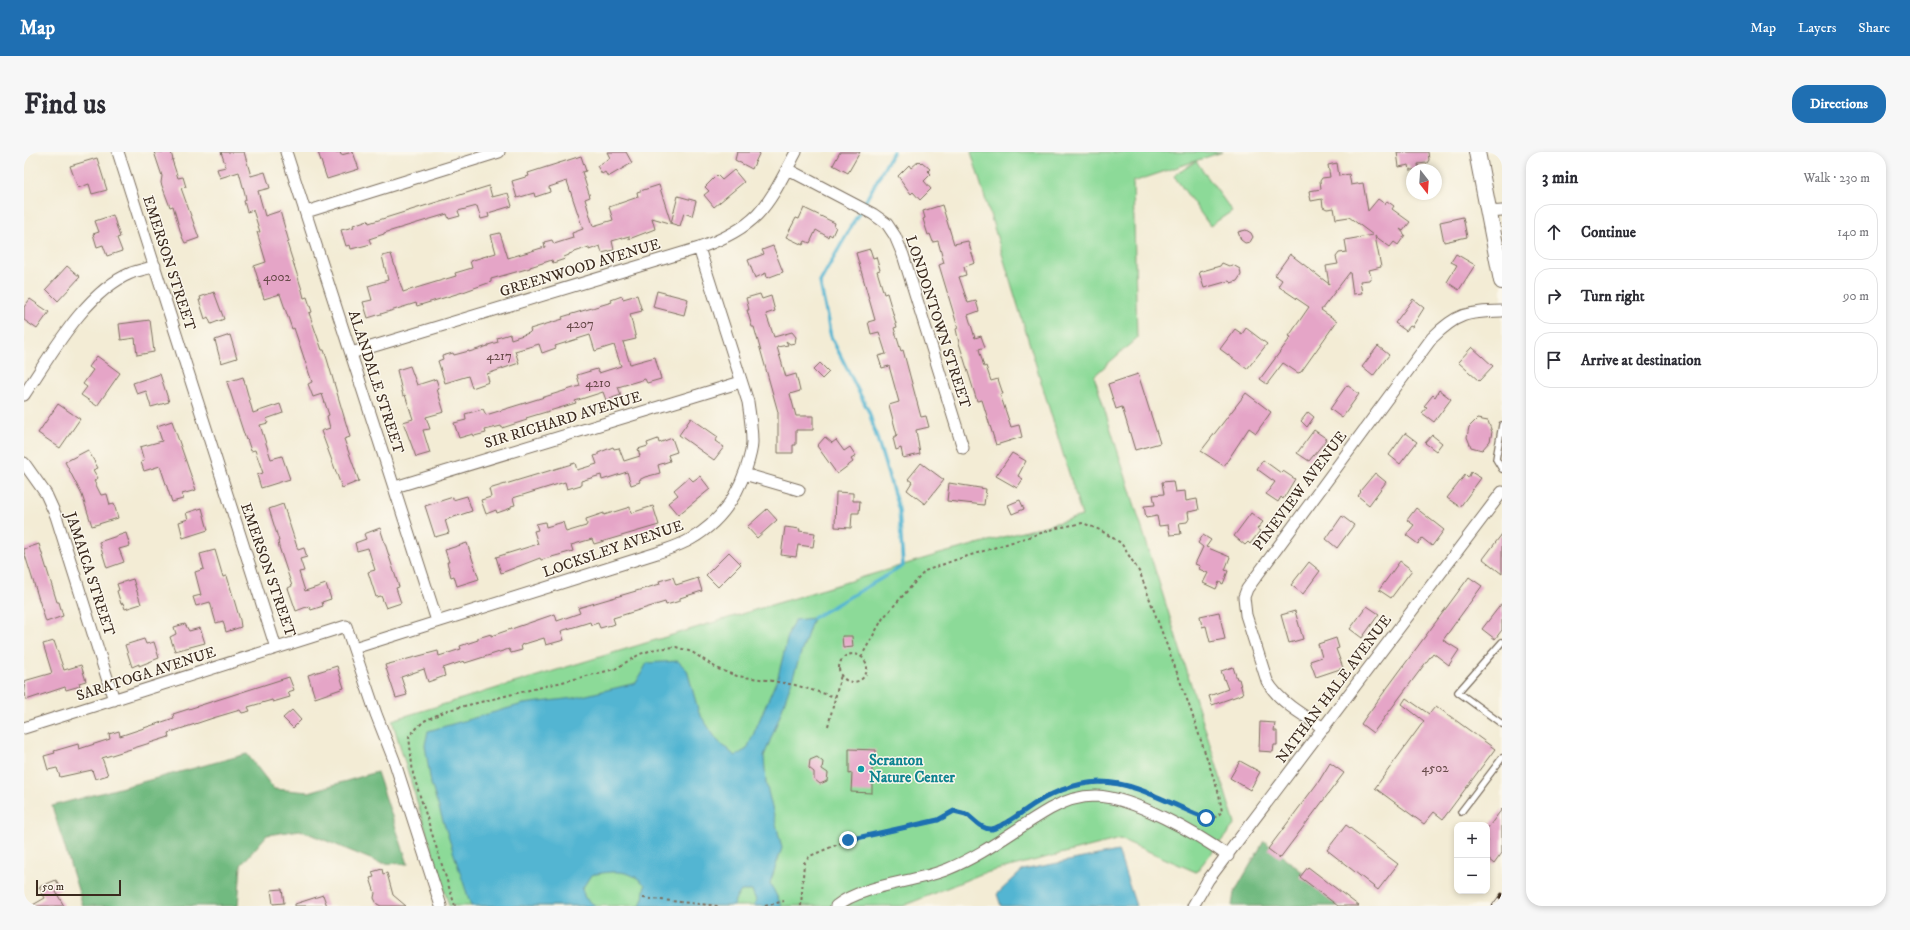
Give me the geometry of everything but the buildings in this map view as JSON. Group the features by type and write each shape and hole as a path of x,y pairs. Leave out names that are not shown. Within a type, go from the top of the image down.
{"main road":[{"path":"1477,152 1495,212 1502,281"}],"street":[{"name":"EMERSON STREET","path":"118,152 276,648 346,626 376,714 394,760 441,906"},
{"name":"ALANDALE STREET","path":"286,152 352,353 437,621"},
{"name":"GREENWOOD AVENUE","path":"352,353 722,240 751,222 770,201 796,152"},
{"path":"306,212 493,153"},
{"name":"LONDONTOWN STREET","path":"787,169 873,214 887,224 895,236 903,255 963,448"},
{"name":"LOCKSLEY AVENUE","path":"354,648 657,553 689,540 714,522 728,507 744,474 751,454 752,443 748,402 699,248"},
{"path":"24,395 76,319 88,305 121,278 131,273 155,266"},
{"name":"PINEVIEW AVENUE","path":"1324,728 1286,702 1273,691 1267,682 1246,615 1244,597 1246,589 1432,338 1458,316 1471,313 1502,310"},
{"name":"SIR RICHARD AVENUE","path":"394,487 741,382"},
{"name":"JAMAICA STREET","path":"24,463 46,494 56,516 114,700"},
{"path":"744,474 799,490"},
{"name":"NATHAN HALE AVENUE","path":"1193,906 1208,880 1228,856 1502,492"},
{"name":"SARATOGA AVENUE","path":"24,728 276,648"},
{"path":"836,906 855,895 942,871 964,862 1050,809 1069,800 1084,796 1107,797 1128,803 1198,836 1228,856"}],"lane":[{"path":"1502,425 1496,459 1502,469"},
{"path":"1502,642 1458,692 1502,724"},
{"path":"1461,812 1502,758"}],"path":[{"path":"861,657 882,618 925,571 1057,528 1083,523 1100,530 1121,543 1140,573 1191,712 1219,794 1222,812 1214,818 1206,818 1150,794 1119,784 1098,782 1085,785"},
{"path":"455,906 413,774 409,736 424,721 448,710 615,669 640,654 655,649 676,647 692,652 718,669 737,676 795,686 834,697"},
{"path":"852,654 861,657 866,661 868,669 865,676 859,681 851,682 843,678 839,671 840,664 844,657 852,654"},
{"path":"828,726 834,697 841,675"},
{"path":"801,906 804,863 810,856 848,840 938,820 954,811 965,814 982,827 991,829 1047,796 1072,787"},
{"path":"644,898 694,905 718,906"},
{"path":"765,906 784,901"}],"green space":[{"path":"971,152 1222,152 1133,182 1137,338 1094,376 1235,824 1196,872 1120,839 981,874 903,906 449,906 392,720 936,555 1082,516"},
{"path":"1196,161 1232,211 1210,226 1174,176"},
{"path":"247,754 274,789 309,792 377,772 408,864 380,863 300,830 267,835 241,865 238,906 83,906 52,806"},
{"path":"1264,841 1344,906 1232,906 1234,893"}],"water":[{"path":"813,618 779,718 764,756 766,783 782,848 770,883 782,906 754,906 756,900 752,891 741,891 735,900 734,906 640,906 645,885 633,876 626,873 606,872 591,875 582,889 585,898 596,906 471,906 431,784 425,745 428,731 523,704 574,698 636,683 647,663 678,661 687,670 699,713 717,740 735,756 747,749 778,677 789,631 795,620"},
{"path":"1118,851 1136,906 1001,906 997,894 1023,870"}],"waterway":[{"path":"813,618 903,566 899,510 869,412 831,337 820,282 893,152"}],"railway":[{"path":"1494,906 1502,895"}],"place":[{"name":"Scranton Nature Center","path":"861,769"}],"route":[{"path":"848,840 938,820 954,811 965,814 982,827 991,829 1047,796 1065,788 1098,782 1119,784 1150,794 1206,818"}]}
